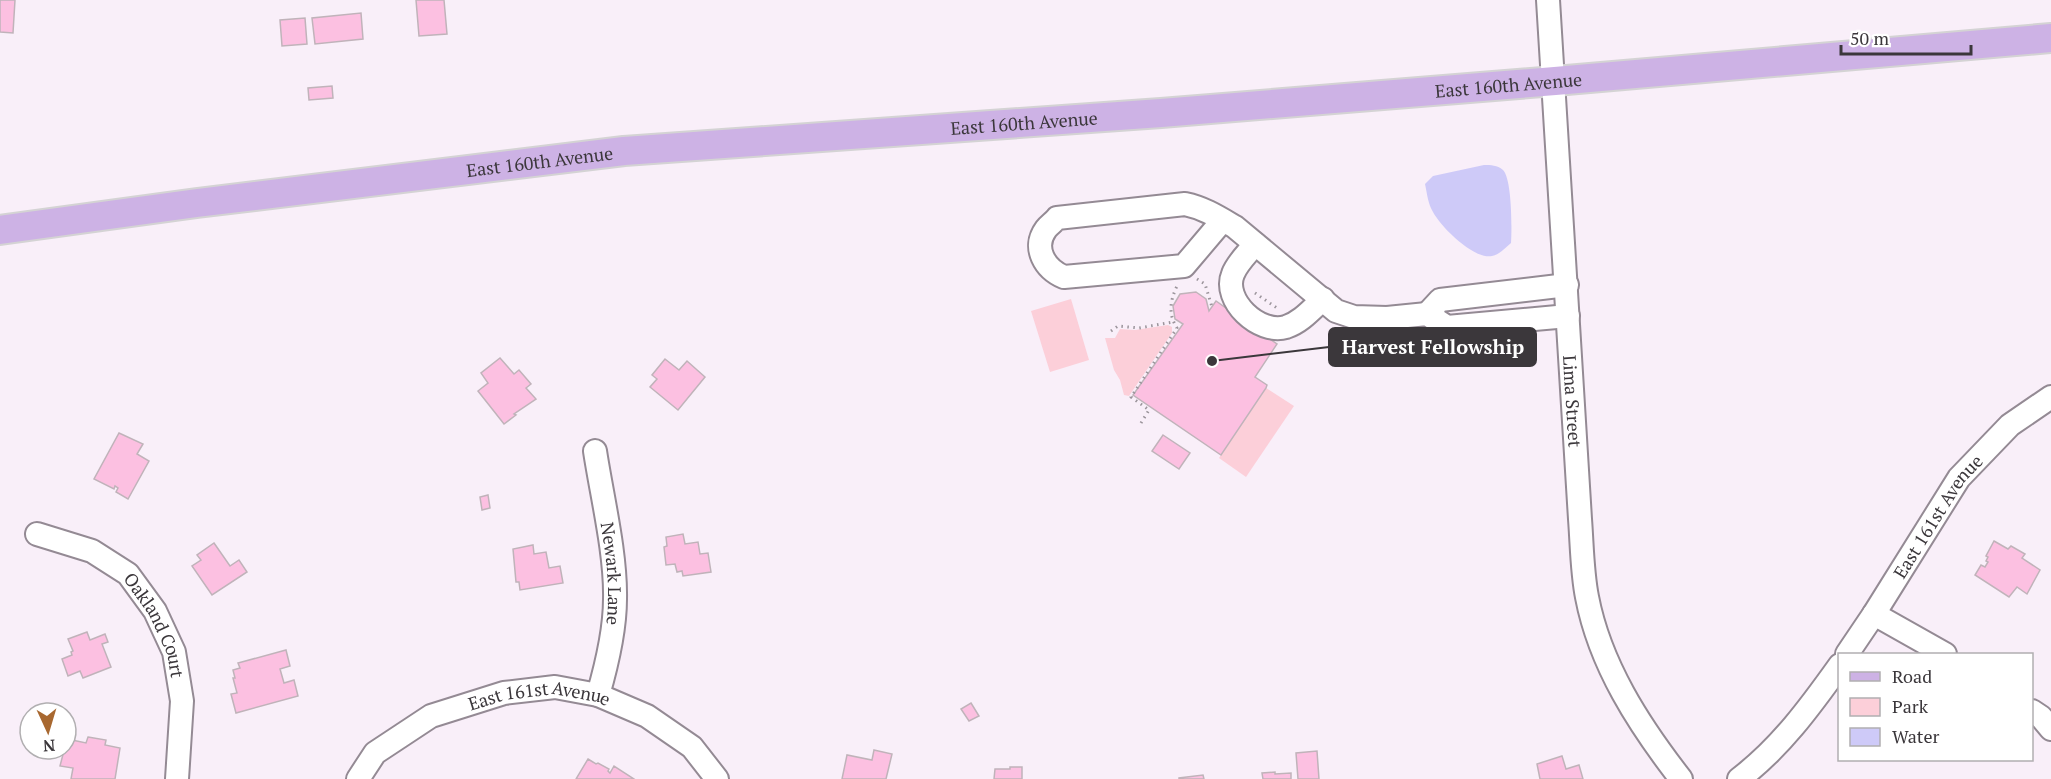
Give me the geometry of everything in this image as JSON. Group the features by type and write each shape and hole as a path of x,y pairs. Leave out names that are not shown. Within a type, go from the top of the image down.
{"main road":[{"name":"East 160th Avenue","path":"0,230 197,203 624,151 1161,113 2051,38"}],"street":[{"name":"Lima Street","path":"1548,0 1587,597 1603,650 1630,708 1681,779"},
{"path":"1223,220 1184,267 1064,277 1052,272 1041,258 1041,243 1045,230 1057,218 1185,204 1201,207 1235,227 1336,311 1354,317 1387,318 1427,314 1447,327 1568,316"},
{"path":"1255,244 1233,273 1230,288 1241,309 1262,325 1286,327 1301,320 1323,299"},
{"path":"1427,314 1440,300 1566,285"},
{"name":"East 161st Avenue","path":"1848,653 1959,478 2010,425 2051,397"},
{"name":"Newark Lane","path":"595,452 614,568 615,598 614,624 598,695"},
{"name":"Oakland Court","path":"37,534 92,550 128,574 154,611 174,652 182,700 177,779"},
{"path":"1874,614 1943,653"},
{"path":"1739,779 1758,764 1806,713 1838,666"},
{"name":"East 161st Avenue","path":"358,779 375,753 431,716 504,693 555,687 598,695 647,716 692,747 717,779"},
{"path":"2033,712 2041,717 2051,729"}],"path":[{"path":"1192,277 1205,284 1212,307"},
{"path":"1140,423 1149,410 1131,397 1177,328 1173,322 1170,307 1178,284"},
{"path":"1254,292 1281,310"},
{"path":"1111,331 1118,326 1139,327 1173,322"}],"green space":[{"path":"1071,299 1089,360 1050,372 1031,311"},
{"path":"1168,325 1172,327 1172,333 1129,396 1124,395 1105,338 1115,338 1120,329 1135,330"},
{"path":"1266,388 1294,406 1246,477 1219,458"}],"water":[{"path":"1484,165 1496,166 1503,170 1508,183 1511,205 1511,243 1500,253 1492,256 1476,253 1443,226 1431,209 1425,184 1433,176"}],"building":[{"path":"0,0 15,0 13,33 0,32"},
{"path":"416,0 444,0 447,34 419,36"},
{"path":"361,13 363,39 315,44 312,18"},
{"path":"305,18 307,44 282,46 280,20"},
{"path":"332,86 333,98 309,100 308,88"},
{"path":"1196,292 1206,299 1209,311 1216,301 1277,344 1255,377 1267,385 1266,388 1221,455 1133,395 1183,324 1175,319 1173,306 1180,294"},
{"path":"500,358 514,374 519,370 531,384 526,388 536,399 504,424 478,391 488,383 481,373"},
{"path":"665,359 679,370 687,361 705,377 678,410 650,387 657,379 652,375"},
{"path":"119,433 143,444 137,454 149,461 128,499 116,492 118,488 115,486 114,489 94,479"},
{"path":"1163,435 1190,453 1179,469 1152,451"},
{"path":"488,495 490,508 482,510 480,497"},
{"path":"683,534 685,544 698,542 700,554 708,553 711,572 683,576 682,571 677,572 675,564 666,565 664,547 667,546 666,537"},
{"path":"1994,541 2008,549 2011,546 2025,554 2022,558 2040,570 2027,594 2017,587 2009,597 1975,575 1981,565 1985,567 1988,562 1986,556"},
{"path":"214,543 230,566 239,560 247,572 212,595 192,566 201,560 197,555"},
{"path":"533,545 534,554 546,552 549,568 560,566 563,583 520,590 519,582 516,582 513,549"},
{"path":"87,632 90,640 105,634 108,642 102,644 111,667 83,678 80,671 68,676 62,659 72,655 73,651 68,639"},
{"path":"286,650 290,666 280,669 284,683 294,680 298,696 236,713 231,694 237,693 233,670 240,668 238,663"},
{"path":"971,703 979,716 969,721 961,709"},
{"path":"88,737 106,740 105,745 120,748 115,779 71,779 73,768 60,766 61,761 78,761 78,741 86,743"},
{"path":"874,750 892,754 886,779 842,779 847,755 872,760"},
{"path":"1317,751 1319,779 1298,779 1296,753"},
{"path":"1562,756 1566,769 1579,765 1583,779 1540,779 1537,764"},
{"path":"588,759 609,769 610,773 614,766 634,779 576,779"},
{"path":"1010,767 1022,767 1022,779 994,779 995,769 1010,769"},
{"path":"1275,772 1275,774 1291,773 1291,779 1263,779 1262,773"},
{"path":"1203,775 1204,779 1179,779 1179,778"}],"place":[{"name":"Harvest Fellowship","path":"1212,361"}]}
